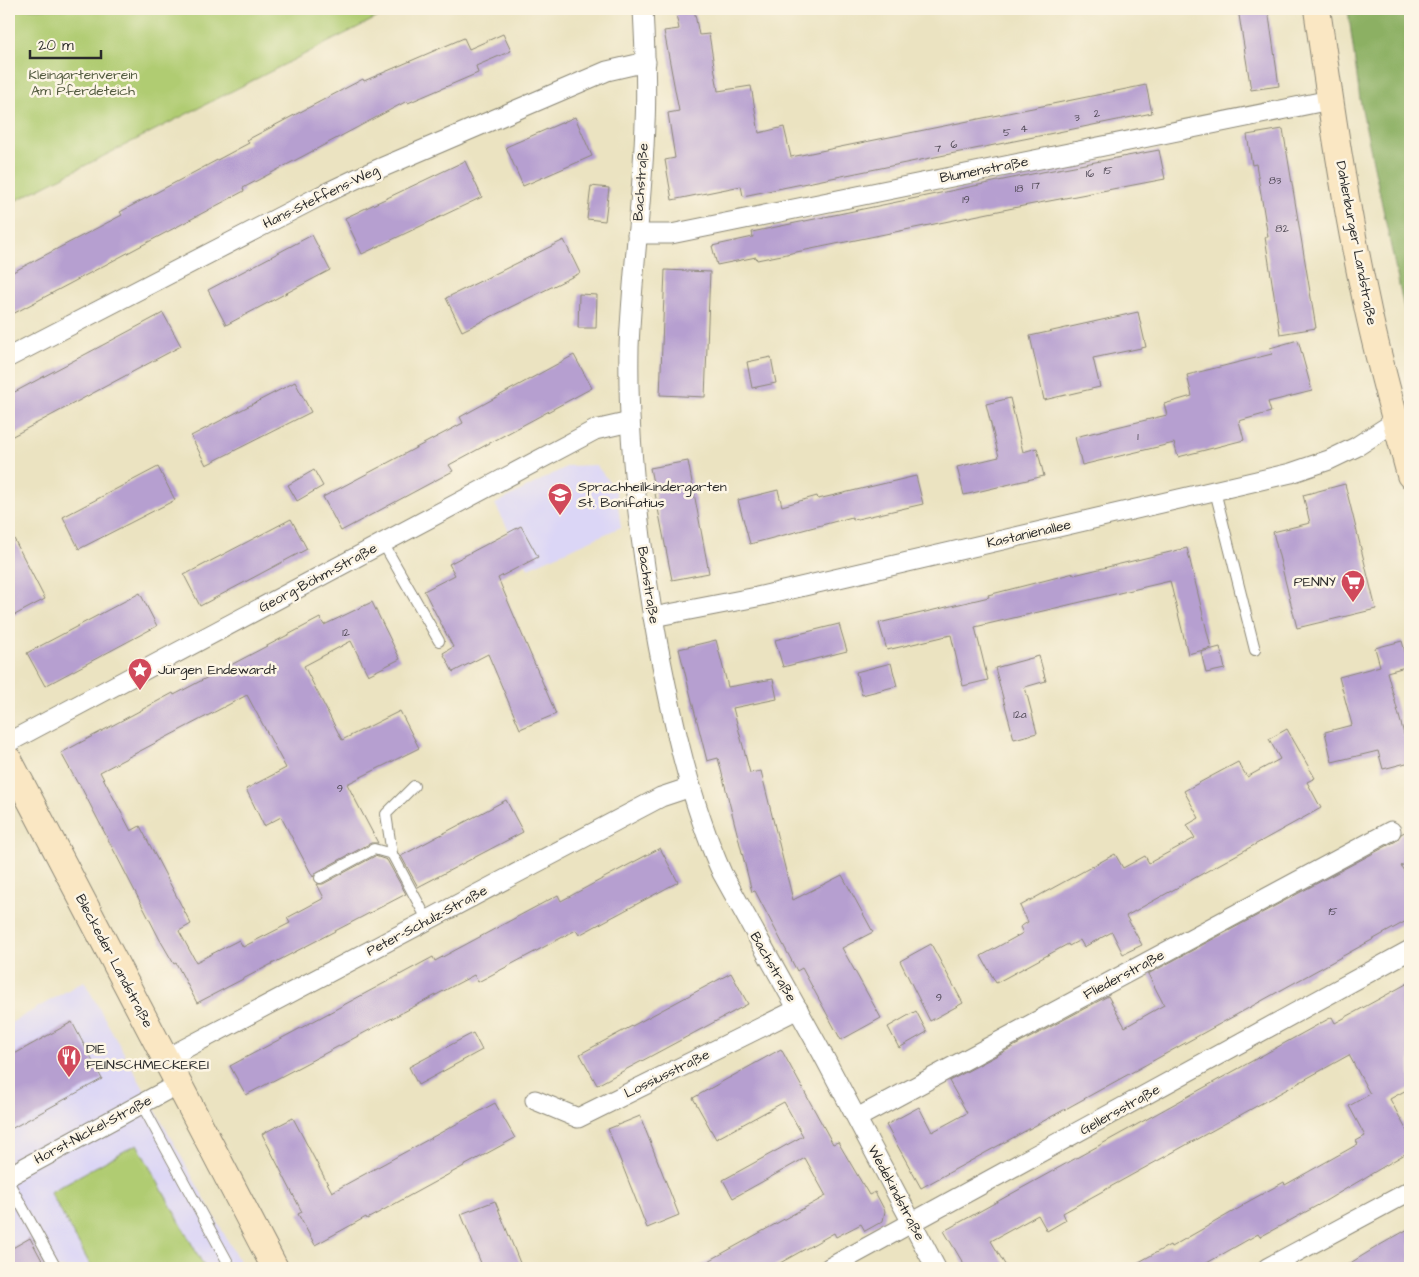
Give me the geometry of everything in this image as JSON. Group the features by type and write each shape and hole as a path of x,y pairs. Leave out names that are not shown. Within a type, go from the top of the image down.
{"street":[{"name":"Bachstraße","path":"643,9 646,62 646,123 631,298 630,422 642,557 666,689 691,787 709,845 722,873 857,1118"},
{"name":"Dahlenburger Landstraße","path":"1317,9 1346,196 1366,302 1403,416 1410,474"},
{"name":"Hans-Steffens-Weg","path":"9,358 271,220 362,176 607,71 646,62"},
{"name":"Blumenstraße","path":"637,234 671,234 1330,100"},
{"name":"Kastanienallee","path":"653,617 758,597 1291,473 1329,460 1356,447 1403,416"},
{"name":"Georg-Böhm-Straße","path":"9,742 595,430 630,422"},
{"name":"Bleckeder Landstraße","path":"9,760 275,1268"},
{"name":"Peter-Schulz-Straße","path":"165,1059 661,797 691,787"},
{"name":"Fliederstraße","path":"857,1118 1391,832"},
{"name":"Gellersstraße","path":"830,1268 1410,950"},
{"name":"Lossiusstraße","path":"535,1100 578,1118 798,1009"},
{"name":"Horst-Nickel-Straße","path":"9,1176 178,1084"},
{"name":"Wedekindstraße","path":"857,1118 936,1268"},
{"path":"1266,1268 1410,1191"}],"lane":[{"path":"1215,491 1255,650"},
{"path":"384,543 439,641"},
{"path":"414,786 386,814 392,854 428,921"},
{"path":"320,878 374,849 392,854"},
{"path":"142,1104 231,1268"},
{"path":"9,1183 56,1268"}],"shaded area":[{"name":"Sprachheilkindergarten St. Bonifatius","path":"596,465 616,490 621,527 528,568 495,504 568,466"},
{"path":"84,981 243,1268 9,1268 9,1024"}],"green space":[{"name":"Kleingartenverein Am Pferdeteich","path":"9,9 394,9 9,204"},
{"path":"1348,9 1410,9 1410,337 1360,100"},
{"path":"137,1144 205,1268 92,1268 50,1192"}],"building":[{"path":"675,9 694,9 699,35 709,34 718,91 751,86 759,133 784,127 791,157 1146,85 1152,113 743,196 741,186 672,200 665,160 675,158 668,113 679,111 664,31 679,29"},
{"path":"1238,9 1268,9 1279,86 1251,90"},
{"path":"503,34 511,51 476,66 478,73 408,103 407,101 243,188 244,191 9,316 9,274 122,215 120,212 249,143 247,140 363,79 364,81 464,38 469,49"},
{"path":"575,117 592,156 523,186 506,147"},
{"path":"1283,129 1316,328 1280,334 1265,237 1268,237 1256,164 1252,165 1247,135"},
{"path":"1159,150 1165,179 757,260 756,257 717,265 712,246 753,237 752,232 1037,173"},
{"path":"465,161 482,197 362,254 345,218"},
{"path":"591,186 609,188 605,221 587,219"},
{"path":"312,235 330,270 226,325 208,290"},
{"path":"564,240 580,273 462,331 446,298"},
{"path":"665,270 710,272 705,397 660,395"},
{"path":"579,294 597,295 596,328 578,328"},
{"path":"1138,312 1146,347 1093,358 1100,387 1044,400 1030,336"},
{"path":"163,313 181,346 9,438 9,395"},
{"path":"1298,340 1312,391 1268,402 1271,412 1239,421 1244,440 1178,457 1174,443 1082,465 1075,437 1167,415 1164,404 1192,396 1187,375 1272,354 1270,348"},
{"path":"574,355 592,388 449,465 453,471 341,531 323,497 463,423 460,417"},
{"path":"771,357 776,383 752,388 747,362"},
{"path":"295,382 311,412 206,465 191,436"},
{"path":"1010,398 1023,452 1037,448 1044,476 964,495 957,467 999,457 986,404"},
{"path":"688,461 709,573 672,580 650,468"},
{"path":"158,467 175,500 79,549 63,517"},
{"path":"314,470 323,486 297,501 288,485"},
{"path":"916,476 923,504 853,520 852,517 750,544 738,500 778,490 782,506 817,496 818,499"},
{"path":"1345,484 1376,609 1297,628 1273,532 1310,523 1303,495"},
{"path":"291,519 307,549 200,606 184,575"},
{"path":"521,526 538,557 498,578 556,714 520,729 488,654 453,672 443,653 453,647 424,591 455,575 449,564"},
{"path":"9,529 45,599 9,618"},
{"path":"1187,548 1211,648 1188,654 1170,581 975,627 988,680 963,686 951,635 887,650 879,623 989,597 988,595 1074,573 1074,575"},
{"path":"140,593 157,626 45,686 27,653"},
{"path":"372,602 400,659 368,675 351,641 304,666 342,740 400,711 419,748 347,784 378,843 371,843 317,872 313,877 281,817 264,826 246,789 286,768 247,695 100,772 131,831 140,826 191,924 179,931 196,962 239,940 243,947 290,923 287,918 324,898 317,884 323,884 375,856 387,860 406,894 197,1003 176,963 174,964 160,940 79,783 61,753 320,618 324,625"},
{"path":"839,624 847,651 783,667 775,640"},
{"path":"716,640 728,687 773,679 777,699 733,708 750,773 761,771 793,900 842,875 873,932 842,948 881,1018 841,1040 802,968 797,971 755,891 752,892 718,758 707,761 679,649"},
{"path":"1402,641 1409,666 1387,672 1410,762 1383,769 1378,751 1332,762 1325,732 1352,725 1339,677 1380,666 1375,648"},
{"path":"1220,647 1225,669 1206,673 1201,652"},
{"path":"1039,656 1046,681 1025,687 1037,733 1014,739 995,668"},
{"path":"891,663 897,686 862,695 856,672"},
{"path":"1287,729 1315,778 1307,782 1321,808 1126,916 1142,945 1123,954 1112,932 1084,947 1080,940 1069,946 1068,944 996,983 981,956 1023,933 1020,927 1028,922 1020,906 1115,854 1123,868 1145,856 1149,863 1195,838 1187,825 1199,818 1184,791 1238,762 1247,777 1280,759 1269,739"},
{"path":"506,800 523,832 418,887 401,856"},
{"path":"1410,829 1410,861 1401,866 1410,882 1410,919 921,1188 886,1125 919,1107 932,1132 967,1113 949,1081 1108,996 1125,1027 1164,1005 1148,974 1396,841 1401,834"},
{"path":"660,848 678,882 579,935 576,930 478,982 474,975 246,1095 230,1066 433,957 435,961 558,895 561,901"},
{"path":"931,944 963,1003 930,1021 900,961"},
{"path":"731,973 748,1004 597,1085 580,1054"},
{"path":"1410,982 1410,1088 1390,1099 1410,1137 1410,1151 1260,1237 1258,1234 1198,1268 1128,1268 1170,1245 1171,1247 1242,1205 1284,1182 1285,1185 1358,1144 1356,1141 1365,1136 1349,1106 1370,1094 1349,1055 1063,1213 1066,1220 1047,1231 1038,1215 991,1241 1007,1268 966,1268 944,1231 1332,1017 1335,1023"},
{"path":"916,1011 927,1032 899,1048 888,1027"},
{"path":"72,1022 102,1079 9,1130 9,1057"},
{"path":"473,1033 482,1050 418,1085 409,1067"},
{"path":"781,1049 833,1144 838,1142 869,1195 875,1192 885,1211 883,1221 865,1231 861,1224 836,1237 834,1233 771,1268 696,1268 826,1196 805,1158 733,1198 723,1180 803,1136 784,1102 716,1139 693,1098"},
{"path":"495,1103 515,1138 367,1219 366,1217 315,1245 298,1214 302,1212 262,1134 293,1118 332,1192"},
{"path":"640,1116 679,1215 647,1228 608,1129"},
{"path":"495,1201 522,1268 483,1268 461,1214"},
{"path":"1410,1228 1410,1268 1342,1268 1380,1245"},
{"path":"30,1238 46,1268 9,1268 9,1250"}],"place":[{"name":"Sprachheilkindergarten St. Bonifatius","path":"560,516"},
{"name":"PENNY","path":"1353,603"},
{"name":"Jürgen Endewardt","path":"140,691"},
{"name":"DIE FEINSCHMECKEREI","path":"69,1078"}]}
